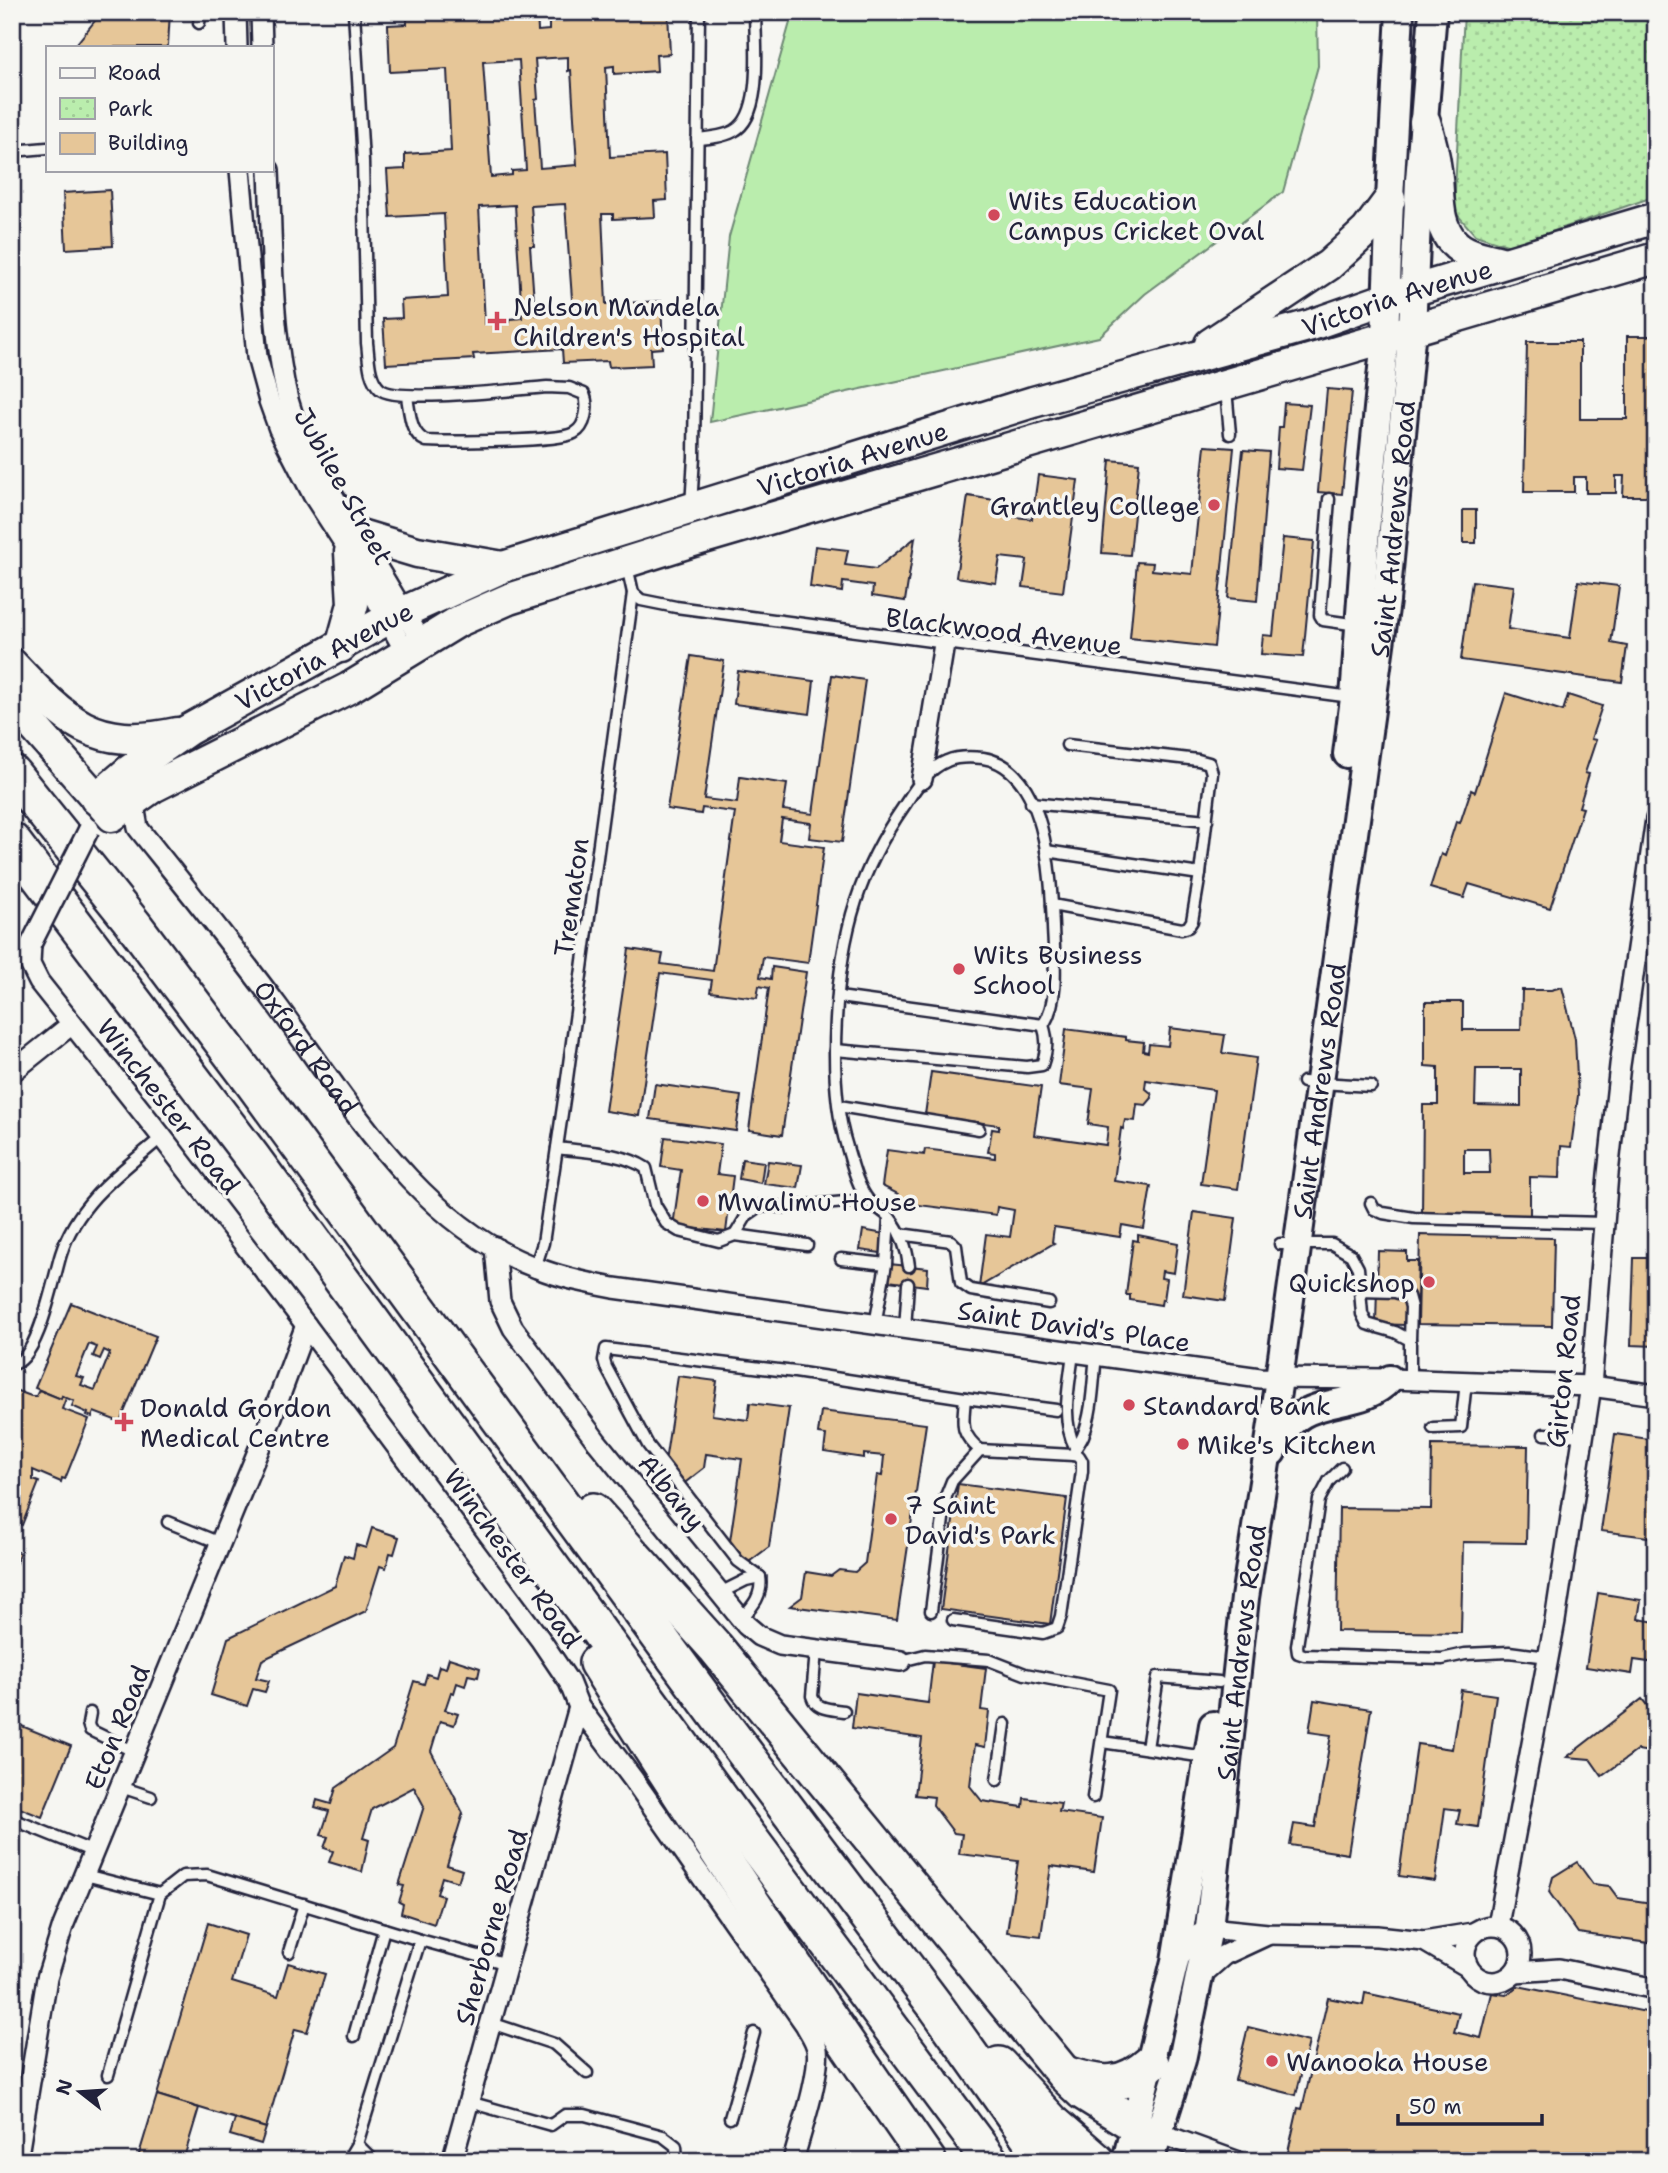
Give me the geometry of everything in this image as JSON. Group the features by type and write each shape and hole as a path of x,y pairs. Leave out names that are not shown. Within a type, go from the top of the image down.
{"highway":[{"path":"12,774 135,926 729,1732 937,2008 1046,2161"},
{"path":"12,841 252,1157 989,2161"},
{"path":"525,1452 586,1504 715,1647 1064,2074 1146,2149"},
{"path":"540,1550 562,1602 633,1720 790,1961 928,2161"},
{"path":"937,2008 961,2026 1052,2122 1097,2161"},
{"path":"1064,2074 1110,2083 1124,2081 1139,2074 1151,2063"}],"main road":[{"name":"Saint Andrews Road","path":"1146,2149 1151,2063 1175,1961 1270,1379 1364,698 1395,527 1399,333 1385,299 1400,12"},
{"name":"Saint Andrews Road","path":"1364,698 1359,625 1399,333 1415,290 1419,180 1433,12"},
{"path":"1425,122 1437,172 1440,215 1446,232 1461,248 1472,254 1504,263"},
{"path":"1180,363 1329,265 1367,230 1390,199"},
{"name":"Victoria Avenue","path":"110,812 153,787 349,688 459,621 625,546 1033,402 1311,325 1385,299 1656,218"},
{"name":"Victoria Avenue","path":"690,525 1226,385 1656,258"},
{"path":"341,647 353,604 354,543 503,566"},
{"name":"Victoria Avenue","path":"110,812 188,730 395,615 503,566 625,546"},
{"path":"12,664 51,705 80,726 99,734 132,739 188,730"},
{"name":"Oxford Road","path":"12,679 110,812"},
{"name":"Oxford Road","path":"12,702 110,812"},
{"name":"Saint Andrews Road","path":"1146,2149 1182,2060 1209,1928 1245,1598 1265,1470 1270,1379"},
{"path":"1265,1470 1274,1447 1290,1423 1310,1410 1400,1380"}],"street":[{"path":"236,12 237,46"},
{"path":"261,12 262,46"},
{"name":"Jubilee Street","path":"240,172 250,307 257,357 279,429 354,543 415,648"},
{"name":"Jubilee Street","path":"269,172 277,328 284,383 319,491"},
{"path":"922,779 944,644"},
{"name":"Winchester Road","path":"110,812 31,944 33,971 306,1325 547,1648 569,1682 579,1707 634,1779 805,2024 817,2046 815,2073 793,2161"},
{"name":"Oxford Road","path":"110,812 244,961 381,1145 414,1185 465,1228 495,1248"},
{"name":"Girton Road","path":"1497,1925 1548,1657 1591,1386 1620,1065 1656,819"},
{"path":"12,1072 72,1024"},
{"name":"Saint David's Place","path":"495,1248 535,1268 576,1281 614,1288 1270,1379 1591,1386 1656,1395"},
{"name":"Albany","path":"495,1248 500,1301 513,1328 597,1442 741,1619 769,1642 816,1651 901,1661"},
{"name":"Eton Road","path":"18,2161 47,1978 63,1926 270,1422 306,1325"},
{"name":"Sherborne Road","path":"453,2161 579,1707"},
{"path":"1175,1961 1195,1937 1209,1928 1268,1934 1377,1936 1424,1941 1473,1933 1480,1928 1497,1925 1512,1933 1521,1947 1559,1969"},
{"path":"1468,1967 1465,1949 1473,1933"},
{"path":"1199,1977 1224,1955 1268,1934"},
{"path":"1424,1941 1468,1967 1481,1980 1490,1982 1499,1982 1515,1972 1559,1969 1656,1989"},
{"path":"1515,1972 1521,1947"},
{"path":"1146,2149 1236,2161"}],"lane":[{"path":"354,12 363,161 370,370 377,387 384,392 407,397 569,387 584,394 586,410 582,426 574,433 563,436 426,441 419,438 414,431 407,397"},
{"path":"690,525 694,457 699,12"},
{"path":"697,139 722,136 735,131 744,123 755,88 755,12"},
{"path":"12,151 46,148"},
{"path":"1226,385 1230,434"},
{"path":"1329,499 1320,615 1323,620 1359,625"},
{"name":"Trematon","path":"535,1268 543,1243 557,1148 633,593 625,546"},
{"name":"Blackwood Avenue","path":"633,593 641,600 677,607 1364,698"},
{"path":"1052,905 1182,929 1188,927 1192,921 1200,874 1212,773 1209,763 1067,745"},
{"path":"835,1050 1027,1068 1042,1065 1047,1051 1047,1037 1043,1025 1053,1005 1055,960 1051,876 1041,826 1020,780 1006,767 991,760 969,756 947,761 922,779 872,860 856,901 842,957 835,1050 839,1106 846,1144 868,1200 889,1217 900,1234 907,1250 909,1266"},
{"path":"1031,803 1207,820"},
{"path":"1046,850 1200,874"},
{"path":"839,997 1043,1025"},
{"path":"1311,1082 1371,1086"},
{"path":"839,1106 979,1129"},
{"path":"12,1364 19,1364 25,1359 32,1345 52,1292 61,1252 77,1217 94,1195 162,1137"},
{"path":"557,1148 637,1162 646,1168 655,1205 666,1223 679,1231 719,1241 734,1236 807,1245"},
{"path":"734,1236 747,1215 760,1206 789,1207 868,1200"},
{"path":"1371,1203 1374,1209 1382,1213 1414,1217 1604,1223"},
{"path":"874,1325 886,1264 889,1217"},
{"path":"900,1234 951,1241 956,1247 961,1283 971,1290 1048,1303"},
{"path":"1289,1243 1332,1244 1351,1255 1358,1268 1362,1314 1367,1324 1395,1332 1409,1340"},
{"path":"841,1259 886,1264"},
{"path":"905,1329 908,1284"},
{"path":"1360,1292 1395,1292 1408,1296 1411,1307 1409,1340 1400,1380"},
{"path":"741,1619 758,1599 760,1577 738,1561 648,1445 607,1367 604,1360 606,1349 795,1372 1056,1410"},
{"path":"953,1620 1043,1633 1057,1628 1082,1471 1082,1461 1074,1451 1066,1418 1073,1352"},
{"path":"1074,1451 1083,1438 1087,1421 1096,1355"},
{"path":"1433,1428 1461,1427 1466,1382"},
{"path":"965,1398 964,1435 980,1450 1074,1451"},
{"path":"1544,1434 1583,1436"},
{"path":"931,1611 946,1496 952,1480 980,1450"},
{"path":"1342,1468 1329,1481 1319,1500 1298,1653 1442,1659 1465,1654 1509,1652 1548,1657"},
{"path":"168,1522 220,1543"},
{"path":"720,1593 746,1580 760,1577"},
{"path":"816,1651 812,1696 814,1703 820,1707 844,1711"},
{"path":"901,1661 925,1655 989,1660 1025,1675 1110,1690 1093,1797"},
{"path":"1147,1748 1158,1677 1219,1682"},
{"path":"90,1713 90,1730 135,1752"},
{"path":"997,1780 1005,1724"},
{"path":"1102,1742 1209,1757"},
{"path":"121,1787 151,1797"},
{"path":"12,1819 94,1852"},
{"path":"85,1875 160,1894"},
{"path":"108,2076 160,1894 183,1876 207,1875 508,1964"},
{"path":"289,1952 304,1904"},
{"path":"355,2036 384,1929"},
{"path":"347,2161 357,2144 420,1940"},
{"path":"491,2023 554,2044 587,2073"},
{"path":"730,2118 754,2034"},
{"path":"469,2102 551,2124 565,2115 585,2115 663,2136 676,2146 677,2161"},
{"path":"357,2144 374,2161"}],"green space":[{"name":"Wits Education Campus Cricket Oval","path":"793,12 1317,12 1318,66 1283,192 1145,294 1099,337 710,422 729,237"},
{"path":"1464,12 1656,12 1656,196 1510,246 1475,235 1454,211"}],"building":[{"path":"102,12 170,12 167,46 75,46"},
{"path":"407,12 537,12 538,31 549,30 549,21 591,19 590,12 668,12 670,54 656,55 657,71 614,74 614,66 606,67 610,157 665,154 667,200 654,201 655,217 613,219 613,214 602,214 606,304 661,301 663,348 651,349 652,365 609,367 608,361 563,363 562,349 473,354 474,359 386,364 383,319 402,318 401,300 448,297 444,214 390,217 387,170 405,169 405,154 451,151 447,69 390,72 388,25 407,24","holes":["568,57 577,165 540,168 535,59","519,60 526,170 512,171 512,175 491,177 483,62","565,204 573,312 535,315 530,246 534,246 531,206","515,205 522,318 509,319 509,323 485,324 479,207"]},
{"path":"110,190 113,246 66,249 63,193"},
{"path":"1627,336 1656,336 1656,496 1623,496 1624,476 1616,476 1616,493 1586,493 1586,477 1574,477 1574,492 1524,492 1527,342 1580,342 1580,419 1627,419"},
{"path":"1327,389 1352,391 1342,494 1318,492"},
{"path":"1284,403 1310,405 1302,470 1276,468"},
{"name":"Grantley College","path":"1205,446 1234,448 1214,647 1130,638 1137,562 1153,563 1152,570 1192,574"},
{"name":"Grantley College","path":"1243,450 1269,452 1257,601 1228,598"},
{"path":"1110,460 1139,463 1130,555 1102,553"},
{"path":"1038,475 1078,480 1063,592 1023,587 1027,560 1000,557 996,583 956,577 968,496 1008,502 1005,516 1032,519"},
{"path":"1463,510 1476,510 1476,543 1463,543"},
{"path":"915,538 905,601 872,596 873,586 843,582 842,592 810,587 815,546 848,550 845,565 876,569"},
{"path":"1283,538 1314,541 1303,657 1261,654 1263,635 1273,636"},
{"path":"1472,581 1514,586 1508,629 1570,638 1578,581 1619,586 1611,643 1627,646 1622,682 1461,660"},
{"path":"691,656 724,661 704,799 737,803 740,777 787,784 783,810 813,814 832,675 865,680 842,842 809,838 811,823 782,819 779,841 824,847 808,963 763,957 760,977 771,979 772,967 806,972 782,1135 749,1130 769,988 759,986 757,998 710,992 712,980 660,973 639,1116 605,1111 629,949 663,954 661,964 713,971 735,812 702,808 701,814 667,809"},
{"path":"738,671 814,681 810,714 734,704"},
{"path":"1506,693 1563,711 1568,695 1602,706 1591,739 1596,740 1585,773 1589,774 1579,807 1583,808 1550,908 1469,884 1464,898 1430,888 1441,854 1445,856 1456,822 1460,823 1471,790 1475,792"},
{"path":"1562,987 1575,1039 1578,1096 1571,1147 1561,1146 1560,1178 1530,1177 1530,1216 1422,1215 1423,1105 1438,1105 1438,1067 1425,1066 1425,1002 1463,1002 1463,1030 1521,1030 1522,990 1551,990","holes":["1476,1069 1521,1069 1521,1106 1475,1105","1464,1149 1489,1149 1490,1173 1464,1173"]},
{"path":"1170,1028 1225,1035 1222,1053 1256,1058 1238,1189 1201,1184 1214,1090 1146,1080 1145,1088 1152,1098 1146,1105 1137,1104 1135,1121 1125,1120 1123,1129 1121,1128 1114,1181 1151,1186 1144,1229 1122,1225 1120,1237 1054,1227 1054,1243 979,1287 986,1234 1010,1237 1014,1210 997,1207 996,1215 911,1204 912,1200 897,1198 898,1194 882,1186 887,1150 924,1155 925,1149 995,1158 995,1153 988,1152 992,1129 999,1130 999,1125 925,1115 931,1072 1041,1087 1034,1135 1106,1145 1108,1127 1088,1124 1093,1089 1059,1085 1066,1029 1144,1042 1143,1051 1148,1052 1149,1044 1168,1046"},
{"path":"655,1084 741,1096 736,1131 650,1119"},
{"name":"Mwalimu House","path":"665,1137 721,1144 717,1174 733,1176 726,1232 673,1226 681,1170 661,1167"},
{"path":"742,1159 764,1162 761,1183 739,1179"},
{"path":"768,1161 802,1165 798,1188 764,1184"},
{"path":"1194,1212 1236,1218 1225,1301 1183,1295"},
{"path":"863,1230 884,1234 881,1253 860,1250"},
{"path":"1138,1235 1178,1243 1174,1273 1162,1271 1161,1278 1167,1279 1161,1305 1130,1300 1130,1295 1126,1295 1133,1240 1138,1241"},
{"path":"1420,1235 1554,1238 1552,1326 1418,1324"},
{"path":"1378,1251 1407,1252 1407,1261 1418,1261 1417,1300 1406,1300 1405,1325 1376,1324"},
{"path":"1634,1258 1656,1258 1656,1346 1631,1345"},
{"path":"889,1264 928,1268 927,1286 888,1281"},
{"path":"71,1303 156,1336 120,1422 94,1412 92,1417 87,1415 88,1413 72,1406 74,1401 62,1396 61,1399 35,1388","holes":["89,1344 97,1347 93,1356 100,1359 104,1350 110,1353 95,1390 81,1385 84,1378 76,1376"]},
{"path":"678,1376 717,1381 712,1415 748,1420 750,1403 789,1408 769,1547 746,1564 730,1541 742,1459 706,1454 704,1468 682,1485 665,1462"},
{"path":"12,1389 31,1396 36,1396 39,1390 61,1399 62,1396 66,1398 62,1409 89,1419 65,1479 62,1478 61,1482 33,1470 33,1480 39,1482 22,1525 14,1522 12,1527"},
{"name":"7 Saint David's Park","path":"821,1411 926,1424 897,1620 790,1606 802,1597 806,1572 831,1576 839,1570 855,1572 865,1563 877,1475 882,1476 884,1456 864,1454 864,1458 824,1452 826,1435 818,1434"},
{"path":"1615,1434 1656,1440 1656,1538 1601,1531"},
{"path":"1432,1445 1528,1446 1526,1543 1463,1542 1461,1633 1337,1631 1339,1508 1431,1509"},
{"path":"958,1484 1067,1498 1050,1624 941,1609"},
{"path":"372,1528 399,1537 394,1554 390,1553 386,1568 380,1566 366,1611 262,1660 256,1678 269,1681 265,1692 253,1689 247,1706 211,1695 228,1638 335,1586 344,1555 353,1558 356,1545 366,1548"},
{"path":"12,1550 20,1553 12,1572"},
{"path":"1598,1593 1641,1600 1638,1619 1656,1622 1656,1663 1634,1660 1632,1674 1586,1667"},
{"path":"449,1658 480,1668 478,1677 468,1675 465,1686 457,1683 454,1693 451,1692 445,1710 458,1714 454,1725 440,1721 431,1751 463,1813 447,1865 462,1870 458,1882 442,1877 437,1894 443,1896 434,1924 401,1913 403,1904 399,1902 404,1886 399,1885 424,1806 414,1787 372,1809 363,1838 369,1840 362,1872 329,1862 333,1851 324,1848 328,1837 321,1835 329,1811 315,1807 317,1800 331,1804 336,1788 393,1748 414,1681 424,1684 427,1674 436,1677 439,1666 446,1668"},
{"path":"933,1661 986,1668 981,1710 989,1711 985,1747 975,1745 970,1786 982,1801 1023,1807 1024,1798 1061,1803 1059,1812 1102,1818 1094,1872 1051,1866 1041,1936 1007,1932 1018,1861 959,1854 962,1834 954,1833 933,1805 934,1797 915,1795 922,1738 852,1728 856,1693 928,1703"},
{"path":"1461,1690 1496,1695 1478,1827 1457,1824 1460,1810 1445,1808 1435,1881 1399,1876 1417,1744 1452,1749"},
{"path":"1642,1699 1651,1710 1656,1711 1656,1753 1638,1750 1602,1776 1590,1759 1567,1757"},
{"path":"1314,1700 1371,1709 1348,1854 1290,1845 1294,1824 1315,1827 1331,1735 1309,1732"},
{"path":"12,1722 71,1746 42,1817 12,1805"},
{"path":"1577,1862 1593,1884 1609,1886 1618,1898 1652,1903 1656,1900 1656,1944 1578,1933 1549,1892 1553,1877"},
{"path":"208,1923 246,1935 232,1982 278,1996 288,1963 325,1974 307,2032 295,2029 266,2128 157,2095"},
{"path":"1518,1986 1656,2014 1656,2161 1286,2161 1298,2108 1302,2109 1328,1998 1363,2005 1365,1993 1459,2013 1454,2032 1481,2038 1492,1993 1506,1995"},
{"name":"Wanooka House","path":"1248,2027 1309,2042 1296,2095 1235,2080"},
{"path":"157,2095 199,2108 183,2161 137,2161"},
{"path":"235,2119 266,2128 261,2144 230,2135"}],"place":[{"name":"Wits Education Campus Cricket Oval","path":"994,215"},
{"name":"Nelson Mandela Children's Hospital","path":"497,321"},
{"name":"Grantley College","path":"1214,505"},
{"name":"Wits Business School","path":"959,969"},
{"name":"Mwalimu House","path":"703,1201"},
{"name":"Quickshop","path":"1429,1282"},
{"name":"Standard Bank","path":"1129,1405"},
{"name":"Donald Gordon Medical Centre","path":"124,1422"},
{"name":"Mike's Kitchen","path":"1183,1444"},
{"name":"7 Saint David's Park","path":"891,1519"},
{"name":"Wanooka House","path":"1272,2061"}]}
